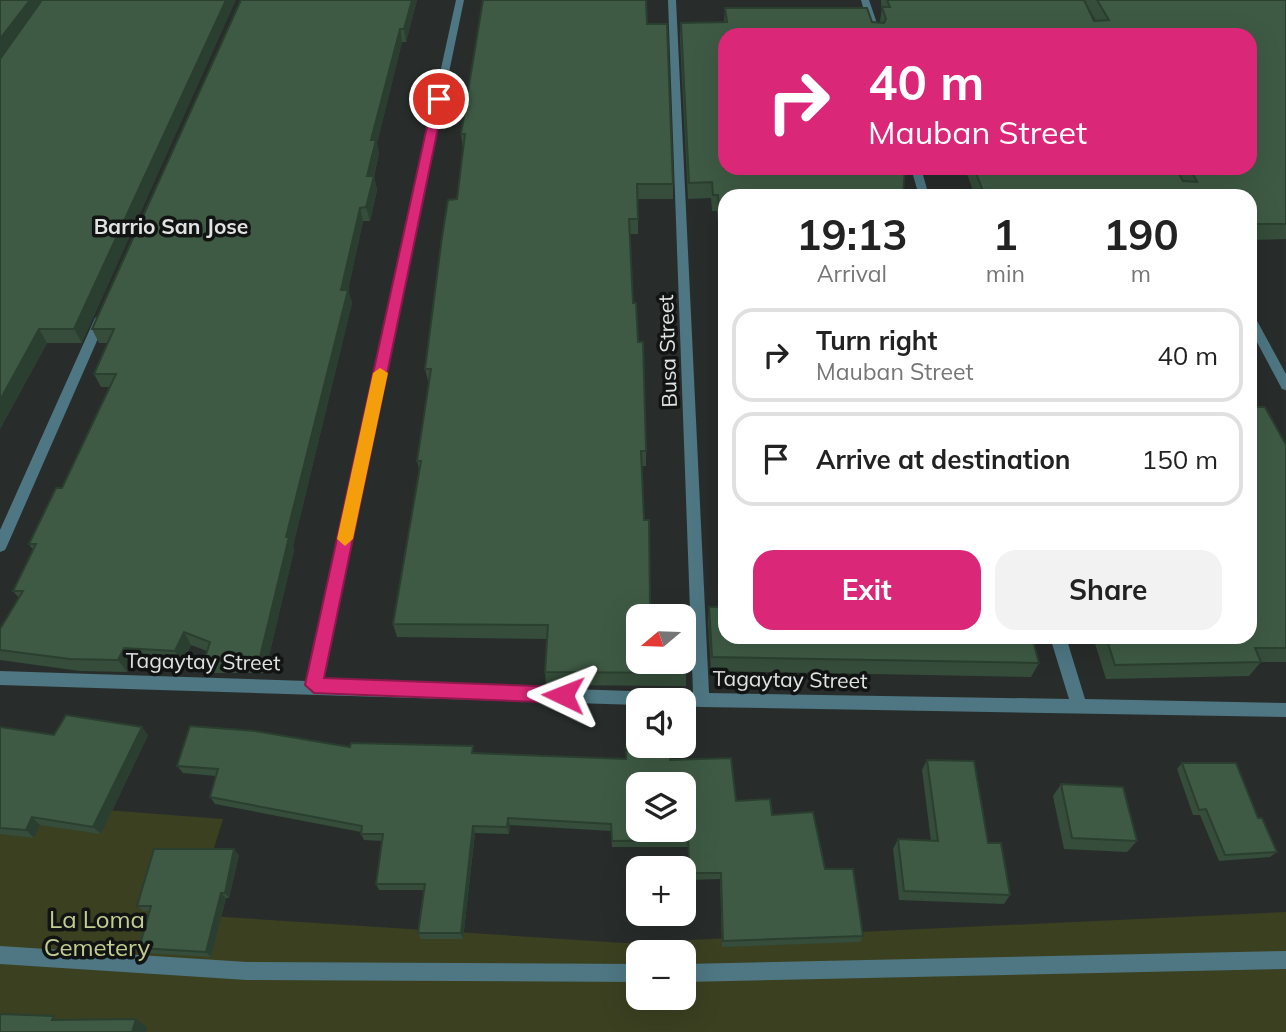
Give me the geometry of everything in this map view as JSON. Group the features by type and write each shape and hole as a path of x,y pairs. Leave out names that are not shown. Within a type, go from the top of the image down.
{"street":[{"path":"314,685 460,0"},
{"name":"Busa Street","path":"672,0 701,700"},
{"path":"865,0 874,28"},
{"path":"0,546 107,304"},
{"path":"1257,332 1286,386"},
{"path":"1060,644 1079,706"},
{"name":"Tagaytay Street","path":"0,678 314,685 701,700 1286,710"},
{"path":"0,955 247,971 626,973"},
{"path":"696,973 1286,960"}],"green space":[{"name":"La Loma Cemetery","path":"0,802 223,819 193,915 626,943 626,1010 696,1010 696,940 688,940 1286,912 1286,1032 0,1032"}],"building":[{"path":"0,0 30,0 0,39"},
{"path":"42,0 226,0 74,329 39,329 0,400 0,59"},
{"path":"241,0 412,0 404,29 400,29 371,140 376,140 367,176 374,176 366,207 360,208 341,290 348,290 286,537 289,537 259,661 204,661 210,642 184,632 175,651 124,648 118,660 70,659 0,650 0,629 23,591 13,591 36,544 29,544 56,488 62,488 116,374 94,374 114,329 92,329"},
{"path":"483,0 646,0 647,24 667,24 673,184 637,184 638,219 629,219 633,303 636,303 638,342 643,342 646,451 641,451 644,520 649,520 650,604 626,604 626,673 545,672 548,625 393,624 421,461 417,461 431,369 425,369 442,237 448,200 457,199 465,134 461,134"},
{"path":"887,0 1084,0 1094,21 1109,20 1097,0 1286,0 1286,224 1257,224 1257,189 982,189 977,175 1180,175 1183,181 1197,182 1194,175 1257,175 1257,28 718,28 718,175 904,175 904,189 718,189 718,195 713,195 712,182 689,183 681,23 727,22 725,8 867,8 872,22 884,23 886,19 882,7 890,7"},
{"path":"1257,407 1265,407 1286,445 1286,648 1255,648 1261,662 1115,665 1108,644 1257,644"},
{"path":"709,607 718,607 718,644 1034,644 1039,663 712,657"},
{"path":"66,715 142,727 93,827 32,817 26,830 0,828 0,727 54,735"},
{"path":"190,726 255,731 350,747 351,743 473,746 472,753 670,760 731,758 736,801 770,799 772,815 813,812 825,869 853,869 863,936 723,941 721,873 696,873 696,856 689,856 688,842 696,842 696,772 626,772 626,841 612,841 611,824 508,818 507,827 473,826 461,933 418,933 425,884 376,884 383,834 361,834 362,826 210,797 218,769 177,766"},
{"path":"927,760 974,761 988,843 1001,843 1010,895 904,891 898,839 938,841"},
{"path":"1182,763 1236,763 1258,818 1262,818 1277,852 1225,855 1206,809 1199,810"},
{"path":"1061,784 1123,787 1137,841 1072,838"},
{"path":"154,849 234,849 225,893 221,893 206,952 139,948 151,906 137,906"},
{"path":"0,1014 54,1016 52,1020 136,1019 132,1032 0,1032"}],"slow traffic":[{"path":"345,539 380,373"}],"district":[{"name":"Barrio San Jose","path":"171,227"}],"route":[{"path":"439,99 314,685 563,695"}]}
